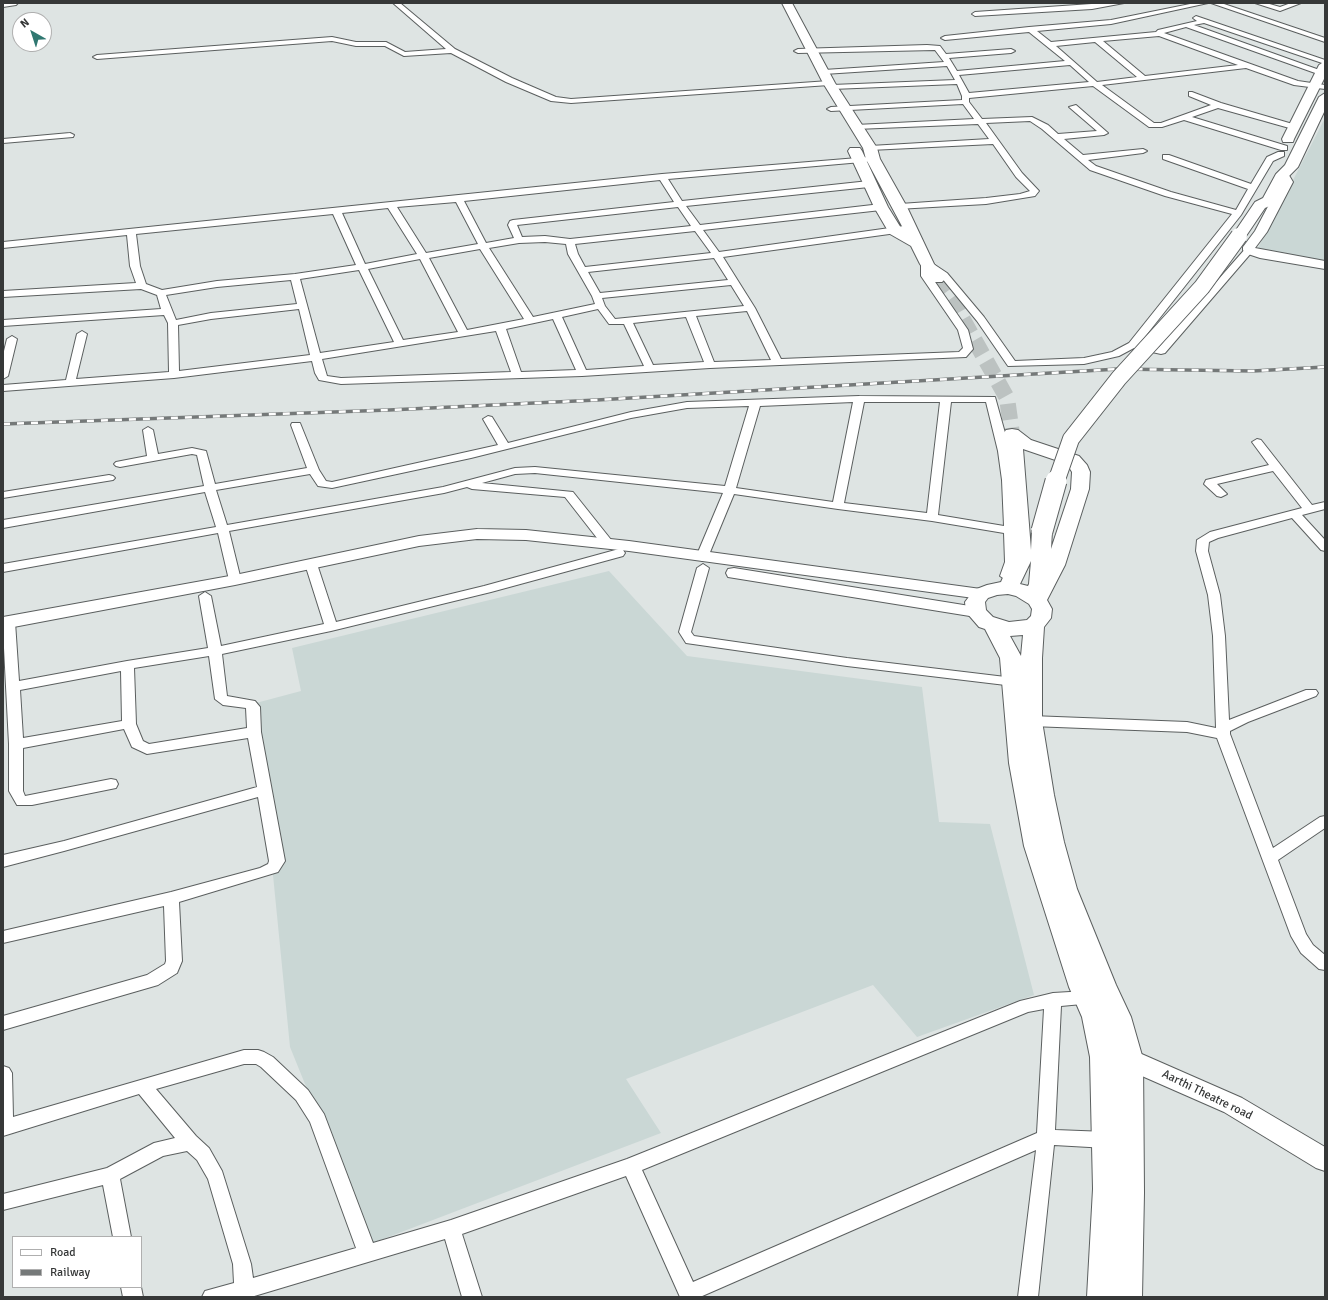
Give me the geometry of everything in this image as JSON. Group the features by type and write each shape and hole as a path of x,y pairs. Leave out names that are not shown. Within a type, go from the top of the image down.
{"highway":[{"path":"3,4 12,3"}],"main road":[{"path":"777,3 798,51 807,67 825,81 845,108 856,127 867,156 869,184 881,207 895,231 916,243"},
{"path":"787,3 813,51 825,81 834,115"},
{"path":"1260,205 1257,199 1283,151 1293,127 1320,86 1324,66"},
{"path":"1035,598 1039,584 1042,532 1059,470 1071,439 1118,378 1202,287 1260,205 1269,201 1283,174 1291,167 1325,98"},
{"path":"848,140 867,156 886,181 891,193 911,228 916,243 937,279"},
{"path":"1283,174 1287,182 1261,232 1249,250 1260,254 1325,265"},
{"path":"1008,588 1016,574 1022,557 1017,478 1012,434 1025,444 1073,460 1078,465 1081,472 1080,489 1055,566 1035,598"},
{"path":"6,628 235,580 421,550 476,544 614,548 984,611 1008,629 1022,629 1034,625 1041,618 1042,609 1035,598 1008,588"},
{"path":"984,611 1008,588 1034,572 1039,564"},
{"path":"6,628 205,596 313,568"},
{"path":"984,611 1007,648 1014,682 1020,763 1036,842 1049,890 1087,998 1095,1017 1117,1058 1129,1193 1126,1297"},
{"path":"1034,625 1031,658 1031,721 1042,795 1065,889 1103,986 1118,1017 1117,1058 1107,1140 1108,1189 1103,1297"},
{"name":"Aarthi Theatre road","path":"1117,1058 1233,1105 1325,1160"}],"street":[{"path":"396,3 452,51 509,80 554,99 571,101 825,81 947,64"},
{"path":"1011,3 1025,11"},
{"path":"1056,3 1087,24"},
{"path":"975,14 1121,3"},
{"path":"945,38 1111,22 1205,3"},
{"path":"1214,3 1325,40"},
{"path":"1258,3 1280,9 1298,3"},
{"path":"993,6 1050,44 1096,84 1152,125 1162,125 1218,105"},
{"path":"1039,9 1064,26"},
{"path":"1186,14 1324,66"},
{"path":"1160,34 1160,31 1204,21"},
{"path":"1186,25 1324,66"},
{"path":"987,33 1030,67"},
{"path":"1050,44 1160,34 1246,66 1297,82 1320,86"},
{"path":"97,57 332,39 356,44 386,44 404,54 452,51"},
{"path":"1097,40 1143,78"},
{"path":"798,51 927,47 937,48 944,56 947,64 960,82 966,100 979,121 1019,175 1035,191 1032,194 986,201 900,207"},
{"path":"944,56 1015,55"},
{"path":"954,74 1073,63"},
{"path":"834,115 845,108 966,100 1049,88 1096,84 1246,66"},
{"path":"825,81 960,82"},
{"path":"1049,88 1060,97"},
{"path":"1192,94 1218,105 1293,127"},
{"path":"1055,137 1104,133 1073,107"},
{"path":"1184,117 1283,151"},
{"path":"856,127 1032,120 1045,127 1093,168 1115,177 1238,213"},
{"path":"3,141 70,135"},
{"path":"3,245 131,231 336,212 867,156 995,141"},
{"path":"1080,158 1143,151"},
{"path":"926,262 944,275 981,319 1012,364 1084,360 1115,354 1133,345 1238,213 1270,159 1283,151"},
{"path":"1166,157 1254,188"},
{"path":"662,177 717,255 750,308 777,362"},
{"path":"519,240 512,225 516,222 869,184"},
{"path":"459,198 483,246 530,321"},
{"path":"391,206 423,256 464,334"},
{"path":"3,294 142,286 161,293 216,284 295,277 519,240 545,239 570,242 698,229 881,207"},
{"path":"336,212 400,344"},
{"path":"582,270 717,255 911,228"},
{"path":"131,231 135,266 142,286"},
{"path":"570,242 573,254 597,296 600,306 612,322 750,308"},
{"path":"1133,345 1162,351 1249,250"},
{"path":"295,277 320,373 323,378 340,381 582,373 710,365 962,355 968,349 963,330 926,276 926,262"},
{"path":"1184,280 1217,287"},
{"path":"597,296 733,282"},
{"path":"161,293 167,312 174,323 174,375"},
{"path":"174,323 211,316 303,306"},
{"path":"3,388 174,375 316,357 464,334 600,306"},
{"path":"3,323 167,312"},
{"path":"690,314 710,365"},
{"path":"556,315 582,373"},
{"path":"627,320 650,369"},
{"path":"500,327 517,375"},
{"path":"70,383 82,334"},
{"path":"3,376 12,339"},
{"path":"838,506 859,399"},
{"path":"296,425 313,470 322,484 332,485 506,447 666,408 748,402 755,404 859,399 991,399 1004,451 1008,480 1008,530 1010,562 1008,588"},
{"path":"932,517 946,399"},
{"path":"755,404 730,490 703,562 685,632 688,638 691,640 847,662 1014,682"},
{"path":"488,419 506,447"},
{"path":"148,430 153,458"},
{"path":"1257,442 1274,467 1309,509"},
{"path":"120,464 192,451 202,453 210,489 223,529 235,580"},
{"path":"1221,494 1210,484 1210,482 1274,467"},
{"path":"3,524 313,470"},
{"path":"3,568 461,485 515,471 535,470 730,490 838,506 932,517 1008,530"},
{"path":"3,496 109,478"},
{"path":"12,686 215,651 331,627 487,589 614,548 569,494 461,485"},
{"path":"1325,505 1208,536 1201,544 1214,595 1219,636 1223,731 1299,936 1307,949 1325,964"},
{"path":"1295,514 1325,547"},
{"path":"313,568 331,627"},
{"path":"3,937 171,898 264,872 273,868 277,861 266,790 254,732 253,708 250,704 228,702 222,699 220,695 215,651 205,596"},
{"path":"6,628 16,744 16,791 22,801 111,784"},
{"path":"127,665 129,724 137,744 147,749 254,732"},
{"path":"1031,721 1187,727 1223,731 1243,719 1311,693"},
{"path":"16,744 129,724"},
{"path":"3,861 64,846 266,790"},
{"path":"1269,858 1325,821"},
{"path":"3,1023 152,980 171,968 174,961 171,898"},
{"path":"212,1297 244,1290 451,1229 631,1166 1026,1006 1053,1000 1087,998"},
{"path":"1028,1297 1046,1137 1053,1000"},
{"path":"3,1073 4,1128 117,1093 244,1057 258,1057 267,1062 302,1095 318,1119 367,1253"},
{"path":"144,1086 190,1142 203,1154 216,1177 242,1264 244,1290"},
{"path":"631,1166 689,1295 1046,1137 1107,1140"},
{"path":"3,1202 110,1175 160,1150 190,1142"},
{"path":"110,1175 122,1236"},
{"path":"451,1229 472,1297"}],"shaded area":[{"path":"1325,117 1325,261 1258,248 1324,120"},
{"path":"609,571 687,656 922,687 939,822 990,824 1034,995 917,1037 873,985 626,1079 661,1133 370,1244 290,1047 256,703 301,691 292,648"}],"tunnel":[{"path":"937,279 952,300 1007,398 1012,434"}],"railway":[{"path":"3,424 389,410 597,400 1118,369 1253,371 1325,367"}]}
